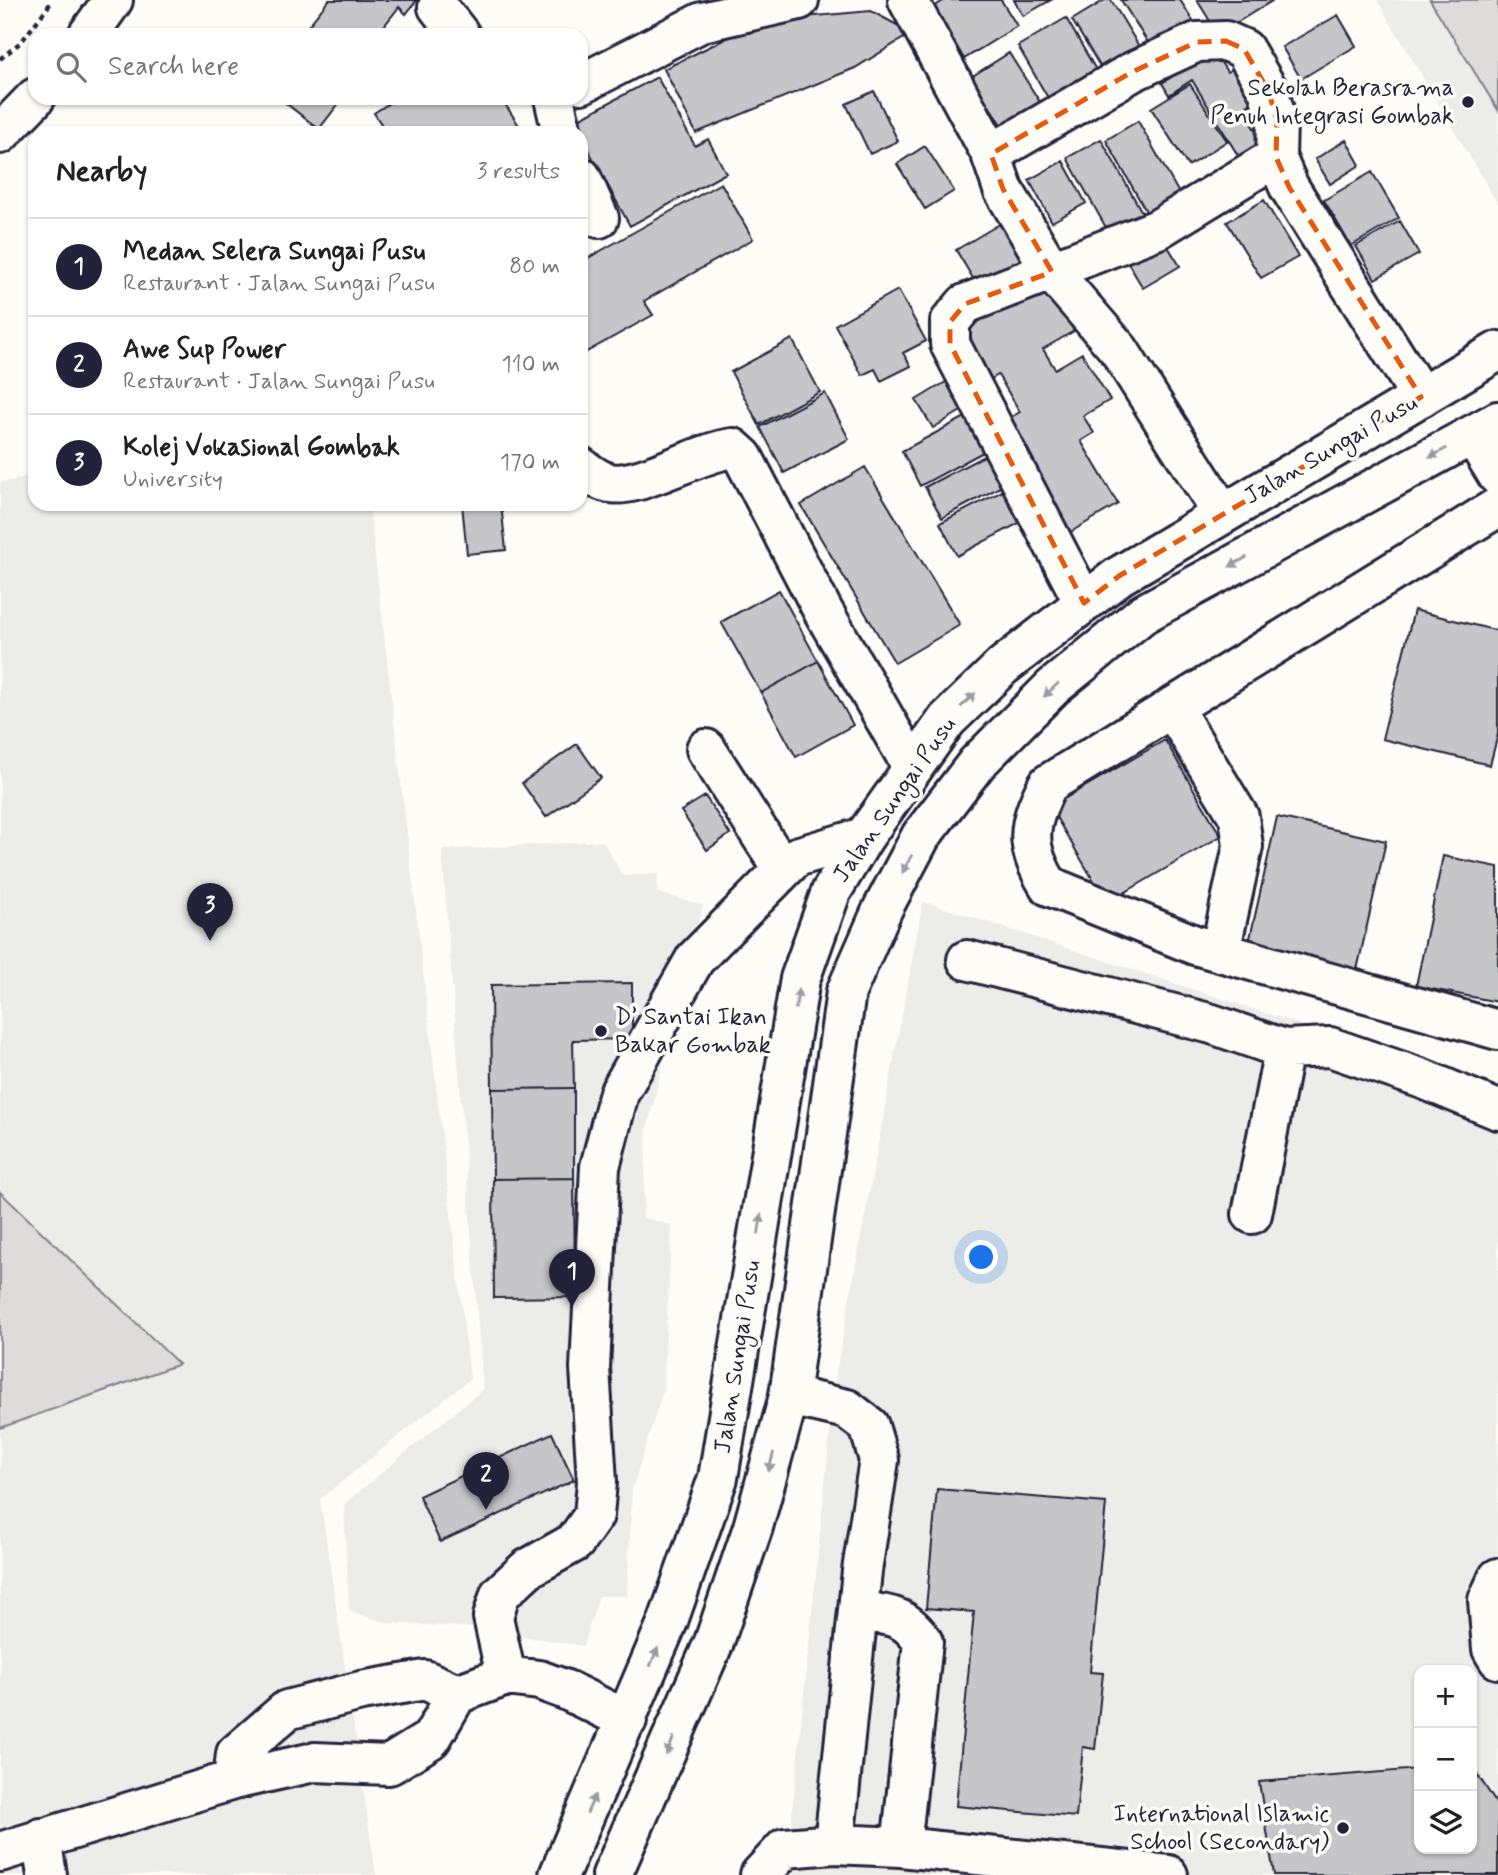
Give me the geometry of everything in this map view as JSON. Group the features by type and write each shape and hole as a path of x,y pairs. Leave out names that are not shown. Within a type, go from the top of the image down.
{"street":[{"path":"93,28 113,0"},
{"path":"908,0 991,154 1003,189 1052,272 1119,350 1222,513"},
{"path":"588,80 702,22 777,2"},
{"path":"991,154 1132,72 1197,42 1226,41 1244,49 1268,90 1277,120 1276,157 1289,187 1421,397"},
{"path":"0,134 28,105"},
{"path":"556,105 560,126"},
{"path":"1084,603 950,344 950,322 965,304 1158,229 1276,157"},
{"path":"588,194 598,218"},
{"name":"Jalan Sungai Pusu","path":"568,1872 668,1621 719,1478 800,979 831,892 864,837 947,720 1003,666 1119,576 1498,351"},
{"path":"1486,428 1498,475"},
{"name":"Jalan Sungai Pusu","path":"612,1875 715,1642 753,1527 789,1396 846,992 883,908 921,836 977,763 996,744 1054,687 1143,614 1486,428"},
{"path":"588,473 612,484 631,482 716,450 733,448 743,457 823,611 913,768"},
{"path":"1498,507 1048,784 1034,811 1030,841 1038,868 1049,886 1220,952 1498,1030"},
{"path":"1172,707 1240,817 1243,846 1220,952"},
{"path":"706,750 783,870"},
{"path":"506,1676 493,1618 500,1594 527,1569 575,1542 594,1515 597,1482 590,1368 600,1167 620,1093 695,959 796,857 864,837"},
{"path":"967,960 1212,1024 1284,1049 1330,1047 1423,1079 1498,1111"},
{"path":"1252,1214 1284,1049"},
{"path":"789,1396 847,1409 869,1426 879,1460 859,1611 834,1844"},
{"path":"1495,1654 1488,1600 1498,1577"},
{"path":"859,1611 894,1616 914,1626 923,1642 901,1847"},
{"path":"0,1852 233,1780 314,1762 389,1765 431,1739 457,1694 506,1676 539,1680 627,1720"},
{"path":"233,1780 236,1754 287,1710 361,1691 425,1680 457,1694"},
{"path":"41,1838 47,1875"},
{"path":"760,1875 785,1848 834,1844 901,1847 1114,1872 1168,1875"}],"path":[{"path":"32,28 53,0"},
{"path":"0,59 28,33"}],"highlighted area":[{"path":"1226,41 1244,49 1268,90 1277,120 1276,157 1289,187 1421,397 1119,576 1084,603 950,344 950,322 965,304 1052,272 1003,189 991,154 1132,72 1197,42"}],"shaded area":[{"name":"Sekolah Berasrama Penuh Integrasi Gombak","path":"1377,0 1498,0 1498,204"},
{"path":"1430,0 1498,0 1498,110"},
{"path":"28,477 28,511 370,511 470,1379 320,1499 376,1875 0,1875 0,483"},
{"path":"603,841 623,876 658,874 657,893 703,905 647,1129 643,1218 672,1225 663,1390 632,1490 627,1596 599,1596 583,1646 463,1627 387,1623 349,1611 344,1504 483,1389 442,850"},
{"path":"923,901 1498,1089 1498,1875 786,1875 836,1373"},
{"path":"0,1192 179,1364 0,1428"}],"building":[{"path":"329,0 417,0 406,14 399,7 382,28 307,28"},
{"path":"945,0 1001,0 1017,26 964,59 932,8"},
{"path":"1014,0 1051,0 1023,16"},
{"path":"1105,0 1111,0 1143,53 1106,76 1072,20"},
{"path":"1121,0 1180,0 1194,22 1152,49"},
{"path":"1197,0 1272,0 1272,1 1218,34"},
{"path":"871,11 912,33 855,68 696,133 664,69 727,38 804,17"},
{"path":"1338,15 1356,46 1301,79 1282,47"},
{"path":"1066,18 1100,77 1052,105 1018,46"},
{"path":"1214,51 1227,72 1236,67 1257,101 1247,106 1257,123 1252,125 1266,147 1242,162 1192,80 1169,95 1162,83"},
{"path":"1009,53 1043,107 1005,131 971,77"},
{"path":"657,77 695,146 708,139 726,173 630,226 588,149 588,126 575,126 573,122"},
{"path":"1190,84 1227,141 1188,166 1151,108"},
{"path":"874,91 898,141 870,154 846,104"},
{"path":"288,105 338,105 321,126 315,126"},
{"path":"386,105 506,105 519,126 382,126 374,113"},
{"path":"1138,121 1180,195 1147,213 1106,140"},
{"path":"1101,139 1143,214 1109,233 1067,158"},
{"path":"1346,140 1360,165 1330,184 1315,159"},
{"path":"925,146 954,191 925,209 897,164"},
{"path":"1063,161 1086,203 1052,222 1029,180"},
{"path":"1372,172 1399,218 1351,246 1324,200"},
{"path":"721,183 753,239 644,301 653,315 588,351 588,258"},
{"path":"1264,200 1298,257 1261,278 1227,222"},
{"path":"1400,221 1419,254 1375,279 1356,246"},
{"path":"1003,222 1030,268 983,295 956,250"},
{"path":"1162,237 1180,266 1143,288 1125,258"},
{"path":"1044,280 1074,331 1043,349 1055,369 1082,353 1110,400 1083,416 1094,433 1081,441 1118,504 1069,533 1004,421 1020,412 998,375 988,381 958,331"},
{"path":"898,290 926,341 903,353 911,366 881,381 875,369 862,375 835,325"},
{"path":"792,339 820,392 759,425 731,372"},
{"path":"959,374 976,402 933,428 916,400"},
{"path":"825,393 849,439 784,473 760,427"},
{"path":"980,409 998,444 920,486 902,451"},
{"path":"999,448 1015,479 942,518 925,487"},
{"path":"865,467 960,625 895,663 801,505"},
{"path":"1020,482 1036,514 957,556 940,523"},
{"path":"463,511 502,511 506,550 467,554"},
{"path":"779,590 818,661 761,693 721,622"},
{"path":"1414,610 1498,631 1498,734 1490,765 1382,739"},
{"path":"818,661 853,725 796,757 761,693"},
{"path":"1165,740 1221,836 1107,903 1050,807"},
{"path":"577,744 601,778 546,817 522,783"},
{"path":"705,796 730,834 707,850 681,811"},
{"path":"1277,817 1386,841 1357,970 1248,947"},
{"path":"1443,856 1498,867 1498,1002 1416,986"},
{"path":"632,983 632,1039 573,1040 574,1088 492,1089 491,985"},
{"path":"574,1088 574,1178 493,1179 492,1089"},
{"path":"574,1178 575,1297 494,1298 493,1179"},
{"path":"552,1433 574,1480 440,1542 419,1496"},
{"path":"937,1489 1106,1503 1090,1672 1103,1673 1095,1749 1083,1747 1076,1817 956,1806 974,1612 926,1608"},
{"name":"International Islamic School (Secondary)","path":"1414,1769 1414,1854 1477,1854 1477,1774 1498,1806 1498,1875 1274,1875 1259,1782"}],"place":[{"name":"Sekolah Berasrama Penuh Integrasi Gombak","path":"1468,102"},
{"name":"Kolej Vokasional Gombak","path":"210,941"},
{"name":"D’ Santai Ikan Bakar Gombak","path":"601,1031"},
{"name":"Medan Selera Sungai Pusu","path":"572,1307"},
{"name":"Awe Sup Power","path":"486,1510"},
{"name":"International Islamic School (Secondary)","path":"1343,1828"}]}
